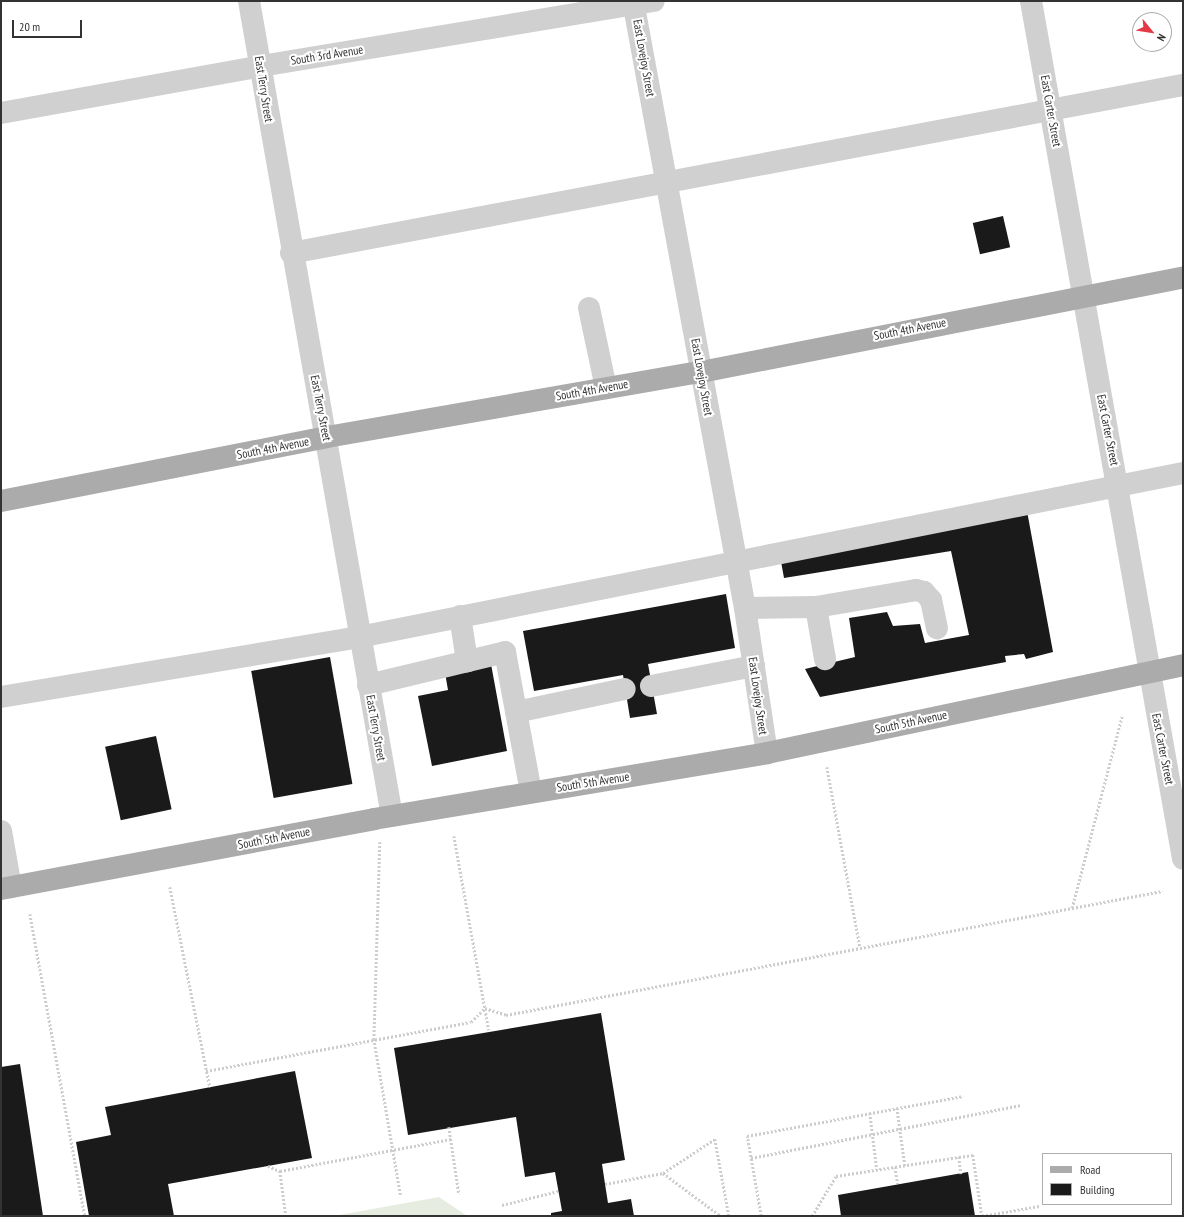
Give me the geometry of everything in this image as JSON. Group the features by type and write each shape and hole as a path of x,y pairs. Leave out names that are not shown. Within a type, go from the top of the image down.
{"main road":[{"name":"South 4th Avenue","path":"1,501 327,437 701,372 1083,294 1183,277"},
{"name":"South 5th Avenue","path":"6,888 392,816 767,753 1148,671 1183,665"}],"street":[{"name":"East Terry Street","path":"249,1 291,253 327,437 359,637 392,816"},
{"name":"East Carter Street","path":"1031,1 1118,484 1148,671 1183,859"},
{"name":"South 3rd Avenue","path":"1,113 260,66 640,2"},
{"name":"East Lovejoy Street","path":"640,2 667,184 734,561 745,608 767,753"},
{"path":"291,253 667,184 1050,107 1183,85"},
{"path":"589,308 606,388"},
{"path":"1,697 359,637 1118,484 1183,473"},
{"path":"745,608 816,607 916,590 924,592 931,600 937,628"},
{"path":"816,607 825,659"},
{"path":"460,616 467,661"},
{"path":"368,685 505,652 531,792"},
{"path":"652,686 754,666"},
{"path":"516,712 625,689"},
{"path":"1,831 6,888"}],"path":[{"path":"1072,908 1122,716"},
{"path":"827,767 860,946"},
{"path":"378,836 382,850 374,1038 401,1196"},
{"path":"454,836 489,1030"},
{"path":"170,887 210,1087"},
{"path":"485,1008 506,1015 860,946 1162,891"},
{"path":"30,914 85,1216"},
{"path":"206,1071 374,1038 471,1022 485,1008"},
{"path":"761,1216 747,1136 963,1096"},
{"path":"751,1158 1022,1105"},
{"path":"897,1108 905,1165"},
{"path":"870,1113 877,1170"},
{"path":"449,1127 459,1194"},
{"path":"268,1166 280,1171 451,1139"},
{"path":"605,1184 663,1173 715,1139 729,1216"},
{"path":"812,1216 836,1176 973,1155 982,1216 1039,1206"},
{"path":"959,1157 961,1174"},
{"path":"895,1167 898,1184"},
{"path":"280,1171 286,1216"},
{"path":"663,1173 721,1216"},
{"path":"502,1205 558,1191"}],"shaded area":[{"path":"439,1197 467,1216 334,1216"}],"building":[{"path":"1003,216 1010,247 980,254 973,223"},
{"path":"1027,511 1053,652 1026,659 1024,654 1005,656 1006,662 820,697 805,669 855,657 849,618 887,612 893,626 920,624 925,643 969,635 951,551 784,578 780,556"},
{"path":"726,594 735,648 648,664 657,714 630,718 623,675 534,691 523,631"},
{"path":"330,657 352,784 274,798 251,671"},
{"path":"491,664 507,751 432,766 418,696 448,690 445,673"},
{"path":"156,736 172,809 121,820 105,747"},
{"path":"601,1013 625,1160 602,1164 608,1203 631,1199 634,1216 551,1216 551,1213 562,1211 555,1172 525,1177 516,1117 408,1135 394,1048"},
{"path":"20,1064 43,1216 1,1216 1,1067"},
{"path":"295,1071 312,1158 168,1184 174,1216 89,1216 76,1142 111,1135 105,1107"},
{"path":"968,1172 975,1216 841,1216 838,1195"}]}
